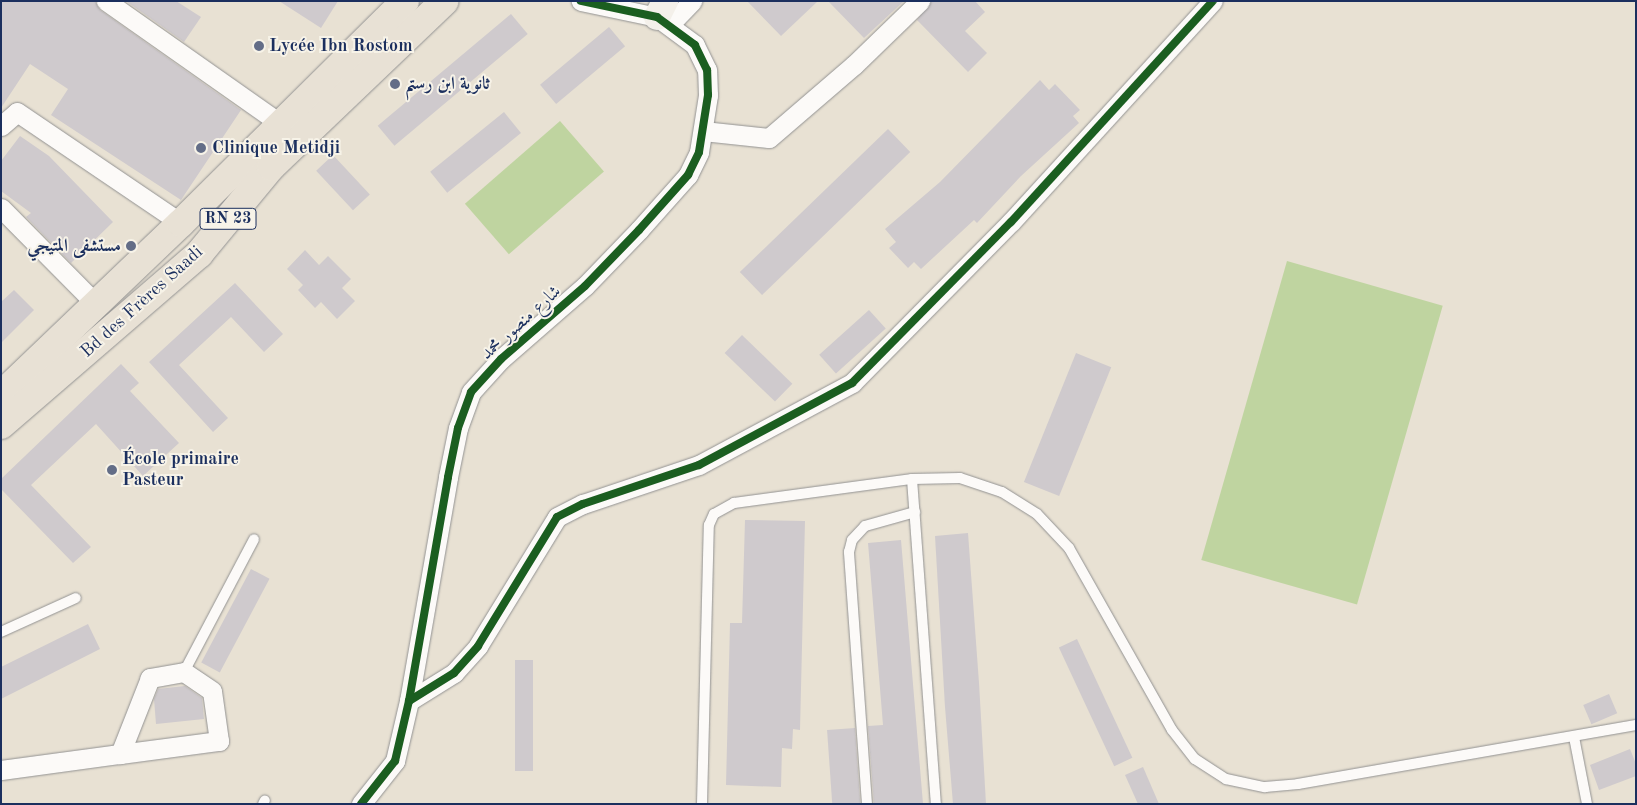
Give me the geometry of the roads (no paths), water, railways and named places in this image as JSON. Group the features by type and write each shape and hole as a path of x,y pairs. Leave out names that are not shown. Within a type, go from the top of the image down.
{"main road":[{"name":"Bd des Frères Saadi","path":"1,425 198,254 271,167 290,130 404,1"},
{"name":"Bd des Frères Saadi","path":"1,395 181,223 444,1"}],"street":[{"path":"106,1 290,130"},
{"name":"شارع منصور محمد","path":"361,804 394,761 409,701 458,428 471,392 501,359 585,286 688,175 699,152 708,95 707,70 695,45 664,14 581,1"},
{"path":"664,14 692,1"},
{"path":"703,131 769,138 854,65 920,1"},
{"path":"409,701 454,673 478,646 557,517 583,504 699,465 852,383 1011,222 1213,1"},
{"path":"1,126 17,112 181,223"},
{"path":"1,208 96,304"},
{"path":"1,770 219,741 212,691 184,672 150,678 120,754"}],"lane":[{"path":"702,804 709,525 714,514 734,503 912,480 960,478 1002,492 1037,514 1069,548 1172,730 1196,759 1226,779 1264,788 1298,784 1636,725"},
{"path":"912,480 936,804"},
{"path":"867,804 849,552 852,540 865,526 915,512"},
{"path":"184,672 254,539"},
{"path":"1,632 76,598"},
{"path":"1574,737 1588,804"}],"place":[{"name":"Lycée Ibn Rostom","path":"259,46"},
{"name":"ثانوية ابن رستم","path":"395,84"},
{"name":"Clinique Metidji","path":"201,148"},
{"name":"مستشفى المتيجي","path":"131,246"},
{"name":"École primaire Pasteur","path":"112,470"}]}
